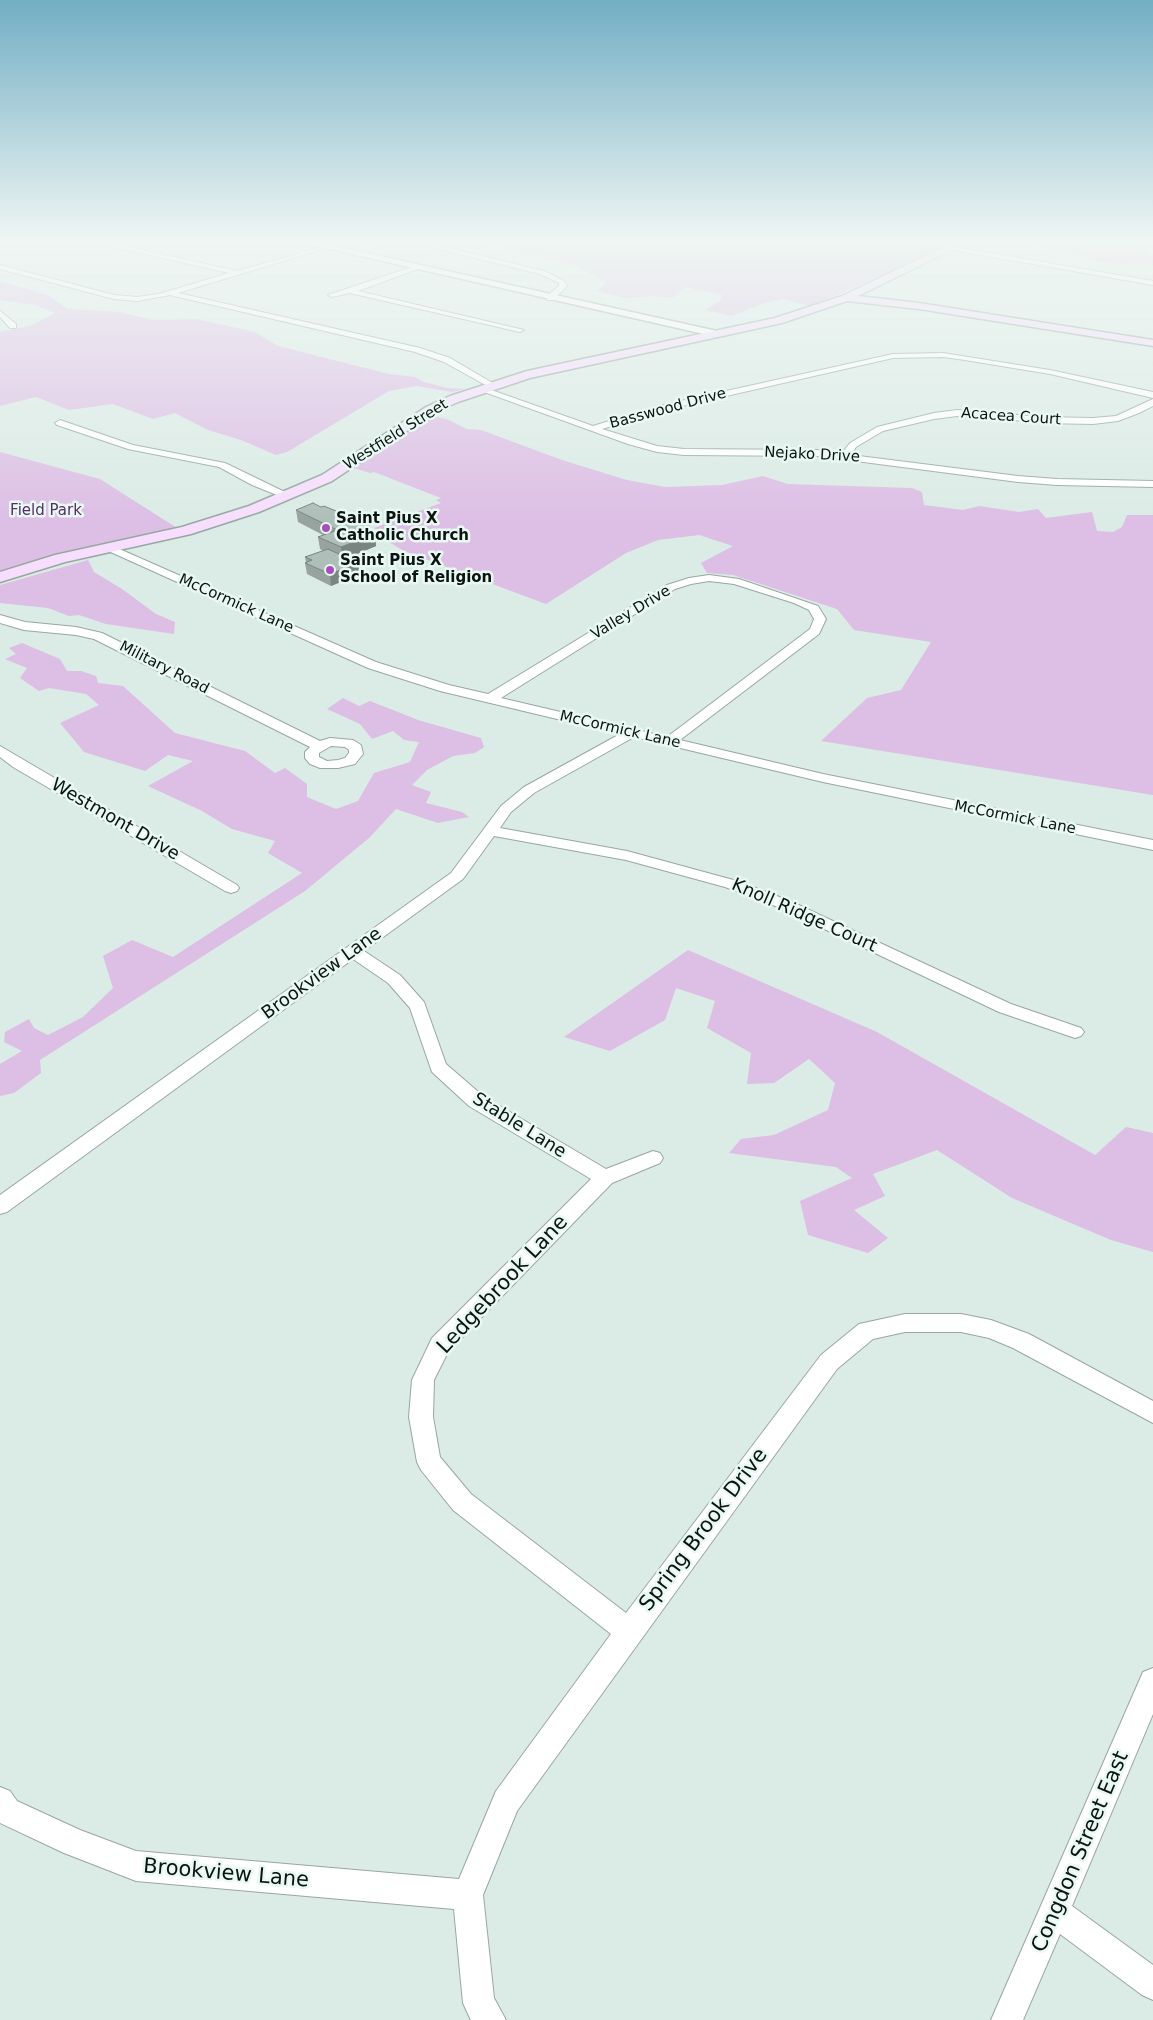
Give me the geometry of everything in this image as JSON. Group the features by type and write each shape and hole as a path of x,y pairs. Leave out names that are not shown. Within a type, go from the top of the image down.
{"main road":[{"name":"Westfield Street","path":"0,577 61,558 186,531 254,509 327,478 430,410 486,387 548,370 725,332"},
{"path":"1085,332 1153,343"}],"street":[{"name":"Nejako Drive","path":"340,332 417,350 447,360 486,387 595,428 656,448 684,452 786,451 846,456 1037,481 1153,484"},
{"path":"709,332 717,334"},
{"name":"Basswood Drive","path":"595,428 654,410 893,356 944,355 965,358 1050,372 1153,395"},
{"name":"Acacea Court","path":"846,456 853,445 880,429 934,416 957,413 1041,420 1093,421 1118,418 1153,402"},
{"path":"60,423 131,447 222,465 256,483 286,495"},
{"name":"McCormick Lane","path":"108,547 372,665 445,688 832,780 1153,845"},
{"name":"Valley Drive","path":"490,699 671,587 689,581 709,578 735,581 814,608 820,619 815,631 669,742"},
{"name":"Military Road","path":"0,619 24,626 76,631 98,636 319,746"},
{"name":"Brookview Lane","path":"0,1206 457,876 506,809 529,790 632,733"},
{"name":"Westmont Drive","path":"0,750 18,764 231,888"},
{"name":"Knoll Ridge Court","path":"491,831 627,856 731,884 784,904 1005,1008 1075,1032"},
{"name":"Stable Lane","path":"353,952 394,979 418,1006 438,1067 470,1096 605,1178"},
{"name":"Ledgebrook Lane","path":"629,1631 462,1502 429,1462 421,1417 423,1380 440,1344 605,1178 653,1158"},
{"name":"Spring Brook Drive","path":"490,2020 479,2003 468,1895 506,1801 629,1631 829,1362 867,1331 905,1324 929,1322 961,1323 992,1329 1053,1357 1153,1413"},
{"name":"Congdon Street East","path":"1007,2020 1153,1682"},
{"name":"Brookview Lane","path":"0,1802 8,1811 74,1843 136,1866 468,1895"},
{"path":"1055,1912 1153,1984"}],"green space":[{"path":"0,332 255,332 278,346 389,374 415,377 424,382 447,388 465,389 452,392 417,386 389,391 287,452 276,455 241,440 208,430 175,413 153,419 113,404 69,410 36,397 0,406"},
{"path":"433,416 449,420 467,429 481,430 562,460 627,480 665,487 722,485 763,476 788,484 912,488 922,492 924,505 963,510 979,506 1019,512 1038,509 1046,518 1092,512 1097,531 1113,532 1122,527 1127,515 1153,515 1153,795 821,741 867,698 901,690 931,642 854,630 837,609 733,575 707,573 701,563 733,546 699,535 658,540 626,553 546,604 404,551 382,538 388,535 374,528 441,503 436,500 441,498 374,472 370,473 354,468"},
{"name":"Field Park","path":"0,452 100,479 177,528 56,554 0,572"},
{"path":"88,560 94,572 122,589 156,614 175,622 174,634 106,624 79,615 69,616 48,608 0,603 0,585"},
{"path":"22,643 60,659 67,671 81,671 96,676 98,683 123,686 175,733 245,751 275,773 285,768 307,784 307,797 336,809 358,801 374,773 410,762 419,742 404,740 393,731 372,739 360,724 327,709 343,698 359,706 370,701 418,720 481,738 484,747 475,753 453,756 427,770 412,785 431,792 426,803 462,812 469,817 438,823 396,809 369,838 305,891 40,1060 41,1073 14,1093 0,1096 0,1064 22,1051 4,1042 5,1032 29,1019 34,1028 48,1035 83,1017 113,988 103,956 132,940 173,957 302,873 268,853 275,841 232,829 202,811 148,786 193,761 168,755 145,771 84,752 60,723 99,705 86,694 49,688 39,691 20,678 27,668 5,659 16,654 9,648"},
{"path":"688,950 877,1032 1095,1155 1126,1127 1153,1133 1153,1252 1111,1240 1012,1198 937,1150 873,1174 885,1196 854,1210 888,1238 868,1253 808,1235 800,1201 852,1178 836,1167 729,1153 741,1139 774,1135 828,1110 835,1083 809,1059 774,1083 747,1084 751,1053 707,1028 715,1001 676,988 665,1020 610,1051 564,1037"}],"building":[{"path":"313,503 370,525 362,528 375,534 341,547 318,537 337,530 296,510"},
{"path":"328,549 358,563 330,574 305,563 312,560 305,557"}],"place":[{"name":"Saint Pius X Catholic Church","path":"326,528"},
{"name":"Saint Pius X School of Religion","path":"330,570"}]}
